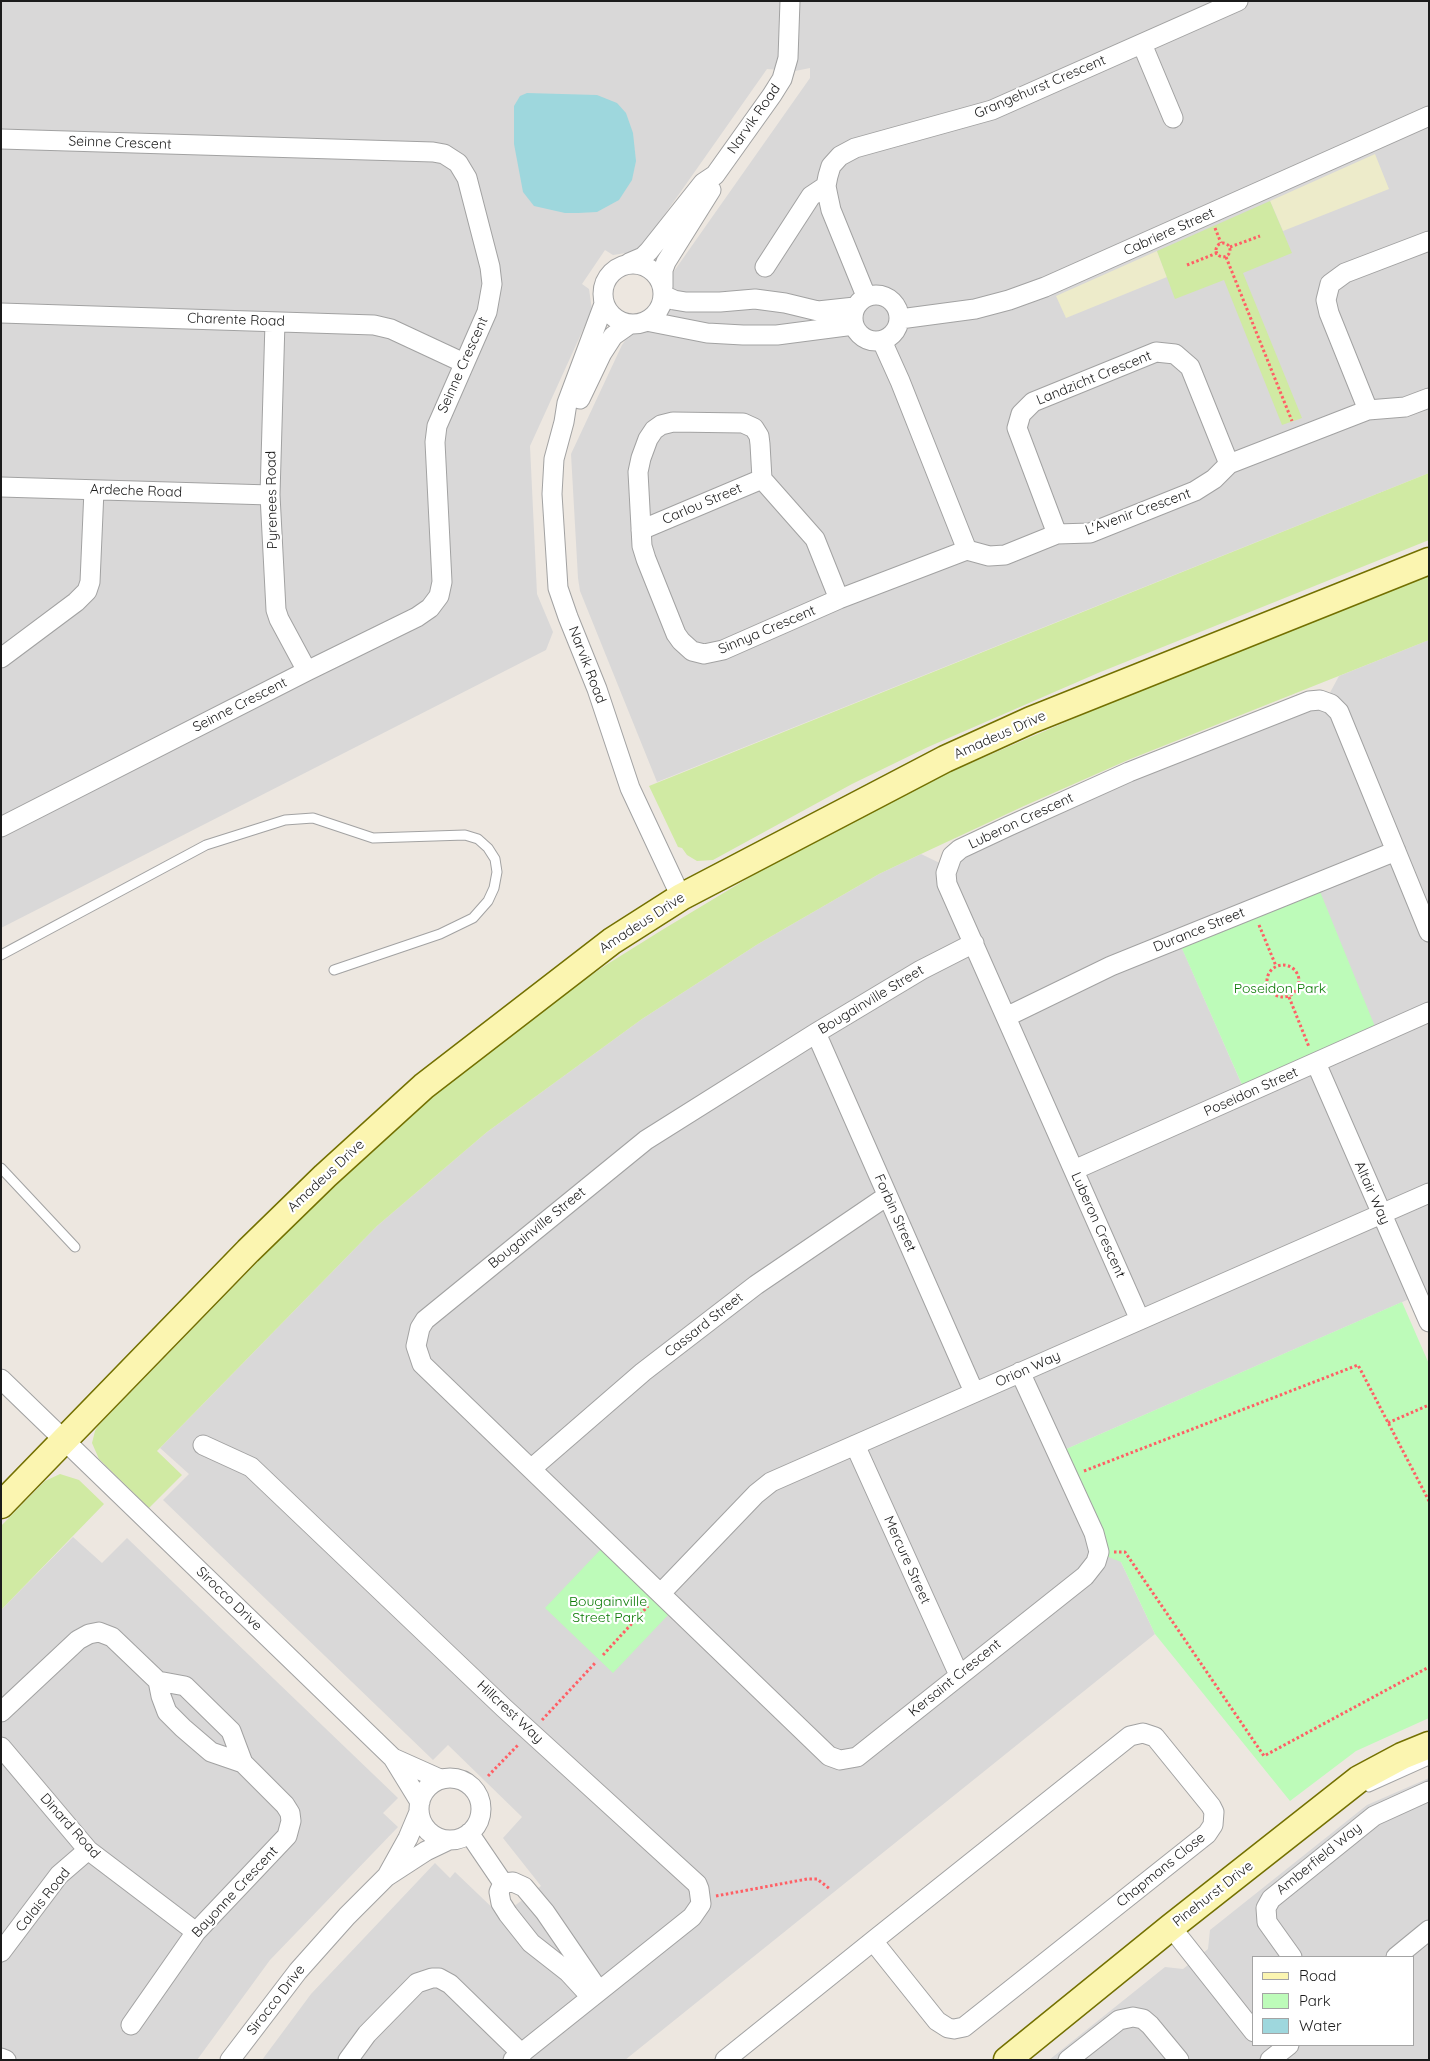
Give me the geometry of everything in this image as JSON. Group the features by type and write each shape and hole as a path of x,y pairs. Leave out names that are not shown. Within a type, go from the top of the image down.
{"street":[{"name":"Narvik Road","path":"629,264 643,257 649,251 702,184 716,174 782,79 788,58 790,1"},
{"name":"Grangehurst Crescent","path":"826,186 831,166 846,152 992,110 1238,1"},
{"path":"1142,44 1173,118"},
{"name":"Cabriere Street","path":"900,318 974,308 1009,300 1045,287 1429,116"},
{"name":"Seinne Crescent","path":"1,139 433,152 449,157 458,163 467,178 491,276 491,292 487,312 441,412 435,435 442,574 439,596 430,608 424,613 306,671 1,827"},
{"name":"Narvik Road","path":"663,291 663,270 666,262 712,189 716,174"},
{"path":"638,322 658,310 663,291 659,278 652,270 639,264 629,264 615,269 608,276 603,289 604,304 616,319 707,333 776,335 858,310 873,294 888,298 897,307 900,318 894,332 882,341 866,339 860,335 858,310 826,186 811,196 765,267"},
{"path":"1368,410 1329,312 1326,300 1330,284 1345,273 1429,241"},
{"path":"663,291 674,300 686,302 756,299 824,311 858,310"},
{"path":"720,302 720,333"},
{"name":"Narvik Road","path":"604,304 566,403 564,422 554,459 552,494 558,588 597,690 630,788 681,897"},
{"name":"Charente Road","path":"1,313 383,327 464,363"},
{"name":"Pyrenees Road","path":"275,322 270,495 276,610 279,620 306,671"},
{"name":"Narvik Road","path":"564,422 576,407 606,347 614,336 638,322"},
{"path":"882,341 900,381 967,550"},
{"name":"Landzicht Crescent","path":"1057,534 1017,428 1018,419 1024,409 1042,399 1156,352 1175,354 1190,367 1229,464"},
{"name":"L'Avenir Crescent","path":"967,550 998,556 1057,534 1090,533 1195,491 1210,482 1229,464 1368,410 1405,408 1429,398"},
{"name":"Sinnya Crescent","path":"762,479 759,436 754,428 747,424 673,422 661,425 652,433 641,458 638,476 641,530 646,559 676,634 680,641 692,651 704,654 723,650 838,599 967,550"},
{"path":"762,479 815,539 838,599"},
{"name":"Carlou Street","path":"641,530 762,479"},
{"name":"Ardeche Road","path":"1,487 270,495"},
{"path":"1,658 76,602 87,591 90,582 94,490"},
{"name":"Amadeus Drive","path":"1,1505 325,1176 424,1086 612,941 681,897 945,759 1031,720 1429,561"},
{"name":"Luberon Crescent","path":"1140,1320 946,878 946,866 956,852 1008,826 1129,772 1308,701 1326,702 1339,712 1429,932"},
{"name":"Durance Street","path":"1006,1017 1111,966 1396,851"},
{"name":"Bougainville Street","path":"661,1593 422,1364 416,1346 420,1328 425,1320 646,1140 816,1033 921,970 974,943"},
{"name":"Poseidon Street","path":"1074,1170 1429,1012"},
{"name":"Forbin Street","path":"816,1033 974,1392"},
{"name":"Altair Way","path":"1316,1063 1429,1322"},
{"name":"Orion Way","path":"661,1593 766,1485 855,1444 1429,1193"},
{"name":"Cassard Street","path":"531,1469 643,1372 756,1285 887,1196"},
{"path":"1020,1372 1094,1533 1098,1552"},
{"name":"Sirocco Drive","path":"1,1379 393,1758 420,1807 408,1838 386,1878"},
{"name":"Mercure Street","path":"855,1444 959,1675"},
{"name":"Hillcrest Way","path":"203,1445 251,1467 504,1708 697,1884 701,1900"},
{"name":"Kersaint Crescent","path":"661,1593 829,1756 840,1760 858,1757 1085,1576 1096,1562 1098,1552"},
{"path":"1,1712 78,1640 94,1632 112,1637 158,1681"},
{"name":"Bayonne Crescent","path":"131,2025 196,1932 287,1836 290,1829 290,1813 286,1805 243,1763 231,1731 185,1686 158,1681 167,1712 211,1752 243,1763"},
{"name":"Chapmans Close","path":"730,2058 873,1941 1135,1733 1149,1734 1155,1738 1214,1812 1213,1825 1206,1834 964,2027 948,2028 937,2022 873,1941"},
{"name":"Pinehurst Drive","path":"1007,2060 1347,1788 1378,1768 1429,1745"},
{"name":"Dinard Road","path":"1,1748 88,1850 196,1932"},
{"name":"Sirocco Drive","path":"393,1758 440,1779"},
{"path":"450,1778 461,1779 470,1784 477,1792 482,1812 479,1822 469,1833 455,1840 449,1840 435,1836 427,1830 422,1822 420,1807 424,1792 431,1784 440,1779 450,1778"},
{"name":"Amberfield Way","path":"1291,1956 1267,1922 1266,1908 1271,1899 1374,1816 1429,1791"},
{"path":"469,1833 503,1883"},
{"name":"Sirocco Drive","path":"230,2060 298,1971 346,1916 386,1878 426,1851 449,1840"},
{"name":"Calais Road","path":"1,1952 59,1875 88,1850"},
{"path":"503,1883 513,1882 524,1888 545,1912 595,1994"},
{"path":"503,1883 499,1892 501,1903 531,1942 595,1994"},
{"path":"348,2060 367,2034 417,1983 432,1978 439,1978 450,1984 517,2057 692,1917 699,1909 701,1900"},
{"path":"1171,1927 1252,2029"},
{"path":"1397,1956 1429,1930"},
{"path":"1068,2060 1119,2020 1132,2017 1143,2019 1150,2025 1178,2060"},
{"path":"1269,2054 1287,2046"},
{"path":"1,2058 6,2060"}],"lane":[{"path":"1,955 206,845 286,820 313,818 373,838 464,835 478,839 488,848 495,859 497,872 494,888 488,901 473,918 440,934 334,970"},
{"path":"1,1168 76,1248"},
{"path":"1347,1788 1362,1789 1372,1786 1429,1760"}],"path":[{"path":"1230,247 1260,236"},
{"path":"1221,243 1226,243 1230,247 1230,253 1226,257 1221,257 1217,253 1217,247 1221,243"},
{"path":"1187,265 1217,253"},
{"path":"1226,257 1298,437"},
{"path":"1252,908 1276,966"},
{"path":"1276,966 1289,966 1298,975 1298,988 1289,997 1276,996 1267,988 1267,975 1276,966"},
{"path":"1289,997 1316,1063"},
{"path":"1069,1477 1324,1376 1358,1365 1429,1501"},
{"path":"1388,1423 1429,1405"},
{"path":"1098,1552 1125,1552 1264,1756 1429,1667"},
{"path":"603,1655 661,1593"},
{"path":"701,1900 721,1894 807,1879 817,1880 830,1890"}],"shaded area":[{"path":"1,1 1429,1 1429,473 657,782 580,591 571,454 622,345 810,78 810,68 795,71 767,69 639,251 613,255 605,250 582,284 589,289 592,310 530,446 537,594 553,632 546,650 1,928"},
{"path":"1375,154 1389,189 1283,231 1270,201"},
{"path":"1157,251 1167,277 1066,318 1056,296"},
{"path":"1429,640 1429,1323 1416,1296 1064,1450 1155,1634 625,2060 262,2060 311,1994 435,1863 450,1878 455,1872 501,1916 541,1886 503,1838 522,1817 448,1745 433,1760 163,1500 189,1474 160,1448 377,1226 487,1132 642,1019 758,944 879,874 921,854 946,866 951,856 1326,700 1339,676","holes":["1178,939 1378,1035 1246,1094"]},
{"path":"73,1537 102,1563 127,1538 398,1798 383,1813 398,1827 270,1960 197,2060 1,2060 1,1610"},
{"path":"1429,1778 1429,2060 1049,2060 1165,1967 1183,1969 1208,1949 1210,1930 1367,1805"}],"green space":[{"path":"1270,201 1292,253 1243,273 1302,418 1282,425 1224,280 1175,299 1157,251"},
{"path":"1429,473 1429,540 1098,673 928,747 852,784 713,860 697,861 687,855 682,848 678,847 649,786"},
{"path":"1429,575 1429,640 1128,760 879,874 758,944 642,1019 487,1132 377,1226 157,1451 182,1475 149,1508 99,1459 92,1443 98,1426 314,1204 444,1087 551,1003 606,965 785,856 920,785 1105,705"},
{"name":"Poseidon Park","path":"1319,889 1376,1029 1243,1087 1180,944"},
{"path":"1402,1302 1429,1364 1429,1718 1356,1751 1290,1801 1155,1634 1121,1562 1106,1556 1064,1450"},
{"path":"60,1474 79,1480 104,1504 1,1610 1,1526 45,1481"},
{"name":"Bougainville Street Park","path":"602,1548 670,1613 613,1673 545,1608"}],"water":[{"path":"527,93 597,95 617,103 626,113 633,133 636,161 632,180 619,200 597,212 565,213 534,206 523,192 514,144 514,106 520,96"}]}
